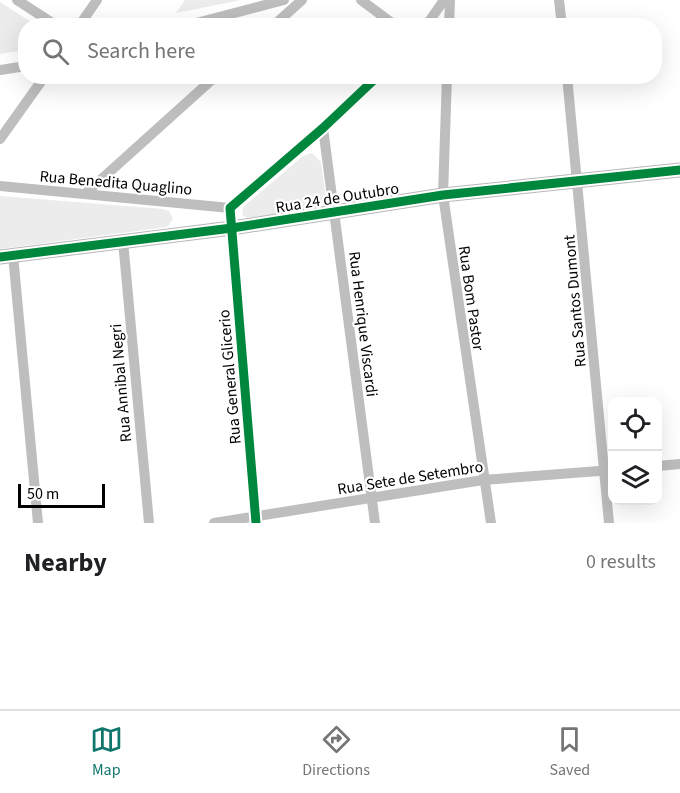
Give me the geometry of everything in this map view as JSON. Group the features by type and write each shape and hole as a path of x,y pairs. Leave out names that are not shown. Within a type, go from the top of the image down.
{"street":[{"path":"17,0 45,18"},
{"path":"85,18 97,0"},
{"path":"215,18 284,0"},
{"path":"282,18 302,0"},
{"path":"361,0 385,18"},
{"path":"432,18 444,0"},
{"path":"449,18 450,0"},
{"path":"559,0 561,18"},
{"path":"0,70 18,67"},
{"path":"0,139 39,84"},
{"path":"86,194 207,84"},
{"path":"230,208 323,128 370,84"},
{"name":"Rua Bom Pastor","path":"447,84 443,195 491,523"},
{"name":"Rua Santos Dumont","path":"568,84 608,461"},
{"name":"Rua Henrique Viscardi","path":"323,128 375,523"},
{"name":"Rua 24 de Outubro","path":"7,256 232,228 443,195 578,183 680,170"},
{"name":"Rua Benedita Quaglino","path":"0,186 230,208"},
{"name":"Rua General Glicerio","path":"230,208 256,520"},
{"name":"Rua Annibal Negri","path":"123,241 149,523"},
{"path":"7,256 38,523"},
{"path":"662,466 680,464"},
{"name":"Rua Sete de Setembro","path":"214,523 256,520 370,498 483,480 608,470"},
{"name":"Rua Santos Dumont","path":"609,505 609,523"}],"shaded area":[{"path":"185,0 241,0 176,13"},
{"path":"0,2 25,18 18,18 18,51 0,54"},
{"path":"312,153 321,162 326,197 321,203 290,213 247,218 242,215 243,207 303,156"},
{"path":"0,196 163,209 169,211 173,219 167,227 0,249"}],"cycle path":[{"path":"256,523 230,208 323,128 370,84"},
{"path":"0,257 232,228 443,195 680,170"}]}
